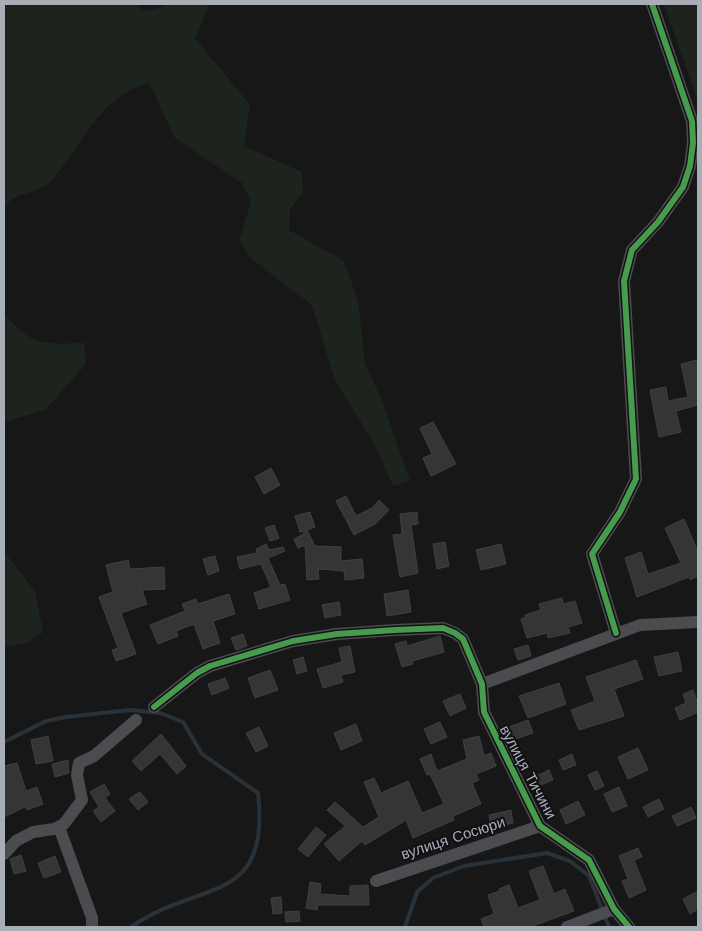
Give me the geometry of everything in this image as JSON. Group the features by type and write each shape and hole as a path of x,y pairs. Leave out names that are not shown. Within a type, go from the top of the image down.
{"street":[{"path":"616,633 592,554 620,512 636,478 624,281 632,250 658,222 683,187 690,166 693,142 692,121 652,4"},
{"path":"482,684 640,625 698,622"},
{"name":"вулиця Тичини","path":"154,706 196,673 210,666 293,641 366,632 443,628 455,633 463,639 482,684 484,712 540,826 589,860 612,910 629,927"},
{"path":"4,854 16,841 33,832 59,827 64,824 82,800 77,775 79,763 94,756 136,720"},
{"name":"вулиця Сосюри","path":"376,881 540,826"},
{"path":"59,827 92,918 92,927"},
{"path":"567,927 612,910"}],"shaded area":[{"path":"4,4 137,4 144,11 164,7 166,4 210,4 195,38 250,105 244,146 302,172 303,193 290,209 289,230 344,261 358,301 365,363 382,401 410,481 393,486 375,445 335,380 312,305 249,257 240,239 251,201 242,183 175,138 149,83 131,90 116,99 104,111 50,182 40,189 15,198 4,207"},
{"path":"664,4 698,4 698,101"},
{"path":"4,315 24,333 40,341 58,344 84,343 86,364 45,410 8,421 4,421"},
{"path":"4,552 35,591 43,632 27,643 4,647"}],"building":[{"path":"697,360 698,405 676,411 681,432 659,437 650,390 666,387 668,401 688,397 681,364"},
{"path":"433,422 456,464 431,476 423,458 432,454 420,428"},
{"path":"271,468 280,485 264,494 255,477"},
{"path":"346,496 356,516 372,508 379,500 389,510 375,524 354,535 336,501"},
{"path":"310,512 315,527 307,530 315,546 341,547 341,561 362,559 364,578 345,580 344,571 318,569 319,579 307,580 305,545 298,548 294,539 304,534 304,531 300,532 295,516"},
{"path":"417,512 418,524 411,525 418,573 400,577 393,535 402,534 400,514"},
{"path":"684,519 698,552 698,576 690,580 689,577 637,597 625,558 641,552 648,574 681,563 665,528"},
{"path":"274,525 279,538 270,541 265,528"},
{"path":"445,542 449,566 437,569 433,544"},
{"path":"266,544 269,550 283,547 285,551 268,558 280,585 285,584 290,600 259,609 254,593 271,587 261,564 240,569 237,557 257,553 256,549"},
{"path":"501,544 506,564 481,570 476,550"},
{"path":"215,556 219,571 208,575 203,559"},
{"path":"128,560 130,569 164,567 165,589 142,590 147,604 121,613 136,654 116,661 112,650 118,648 99,597 113,592 106,565"},
{"path":"408,590 411,612 387,616 384,594"},
{"path":"229,594 235,614 213,621 220,643 203,649 194,624 176,631 178,636 158,644 150,625 185,611 182,604 196,599 198,604"},
{"path":"562,598 563,604 575,601 582,623 568,627 570,633 548,638 547,633 527,638 521,619 526,617 525,615 541,610 539,604"},
{"path":"339,602 341,615 325,618 322,605"},
{"path":"243,634 247,646 236,650 231,638"},
{"path":"440,636 444,652 412,661 413,664 402,667 395,644 406,641 407,646"},
{"path":"528,645 531,656 518,660 514,649"},
{"path":"350,646 355,672 341,675 343,682 323,688 317,669 342,662 339,648"},
{"path":"678,652 682,671 659,676 654,657"},
{"path":"303,657 307,671 297,674 293,660"},
{"path":"636,660 643,679 614,689 624,716 579,730 571,710 595,701 586,677"},
{"path":"270,670 278,690 255,698 248,678"},
{"path":"225,678 229,688 212,695 208,684"},
{"path":"559,683 566,704 528,718 519,696"},
{"path":"693,690 698,703 698,712 680,720 675,708 686,703 683,694"},
{"path":"460,694 466,708 450,716 443,701"},
{"path":"528,720 533,733 513,740 509,727"},
{"path":"440,722 447,737 431,744 424,729"},
{"path":"356,724 362,741 341,750 334,733"},
{"path":"259,727 268,746 256,752 246,733"},
{"path":"161,734 186,766 177,774 160,754 141,771 132,761"},
{"path":"48,736 53,761 36,764 31,740"},
{"path":"479,736 484,756 491,753 496,766 476,774 479,780 472,783 481,804 453,816 454,820 413,838 406,820 365,845 362,841 339,861 324,844 345,826 327,810 335,802 363,827 379,817 364,782 374,778 381,793 408,781 422,813 444,804 430,774 427,775 420,759 431,754 437,771 467,759 463,740"},
{"path":"638,748 648,770 628,779 618,757"},
{"path":"572,754 576,765 563,770 559,760"},
{"path":"68,760 69,773 55,777 52,764"},
{"path":"17,763 26,791 37,787 43,804 27,810 25,807 4,817 4,766"},
{"path":"549,770 553,780 538,786 534,777"},
{"path":"597,771 604,786 595,790 588,775"},
{"path":"104,784 110,794 105,798 115,811 101,822 93,811 99,807 90,792"},
{"path":"619,787 627,806 612,812 604,794"},
{"path":"140,792 148,802 138,810 129,799"},
{"path":"659,799 664,809 648,817 643,807"},
{"path":"578,801 585,815 566,824 560,810"},
{"path":"691,807 696,818 677,826 672,816"},
{"path":"511,810 513,823 491,828 489,815"},
{"path":"316,827 326,835 308,857 298,849"},
{"path":"638,848 642,857 634,860 646,890 629,898 622,881 628,879 619,856"},
{"path":"21,855 26,871 14,874 10,859"},
{"path":"55,856 61,872 44,878 38,863"},
{"path":"543,866 554,894 565,889 574,911 530,927 484,927 481,919 494,914 488,895 500,891 499,889 509,885 518,908 540,900 529,871"},
{"path":"310,882 321,884 320,894 350,896 350,886 368,885 369,905 318,905 317,910 306,908"},
{"path":"698,891 698,909 690,914 683,899"},
{"path":"281,897 282,913 273,914 271,898"},
{"path":"299,911 300,921 286,922 285,912"}],"waterway":[{"path":"4,742 46,721 66,717 130,710 160,713 183,722 202,754 258,793 259,830 253,855 241,873 225,885 157,912 131,927"},
{"path":"405,927 417,892 433,878 464,866 547,853 570,861 589,876 609,927"}],"cycle path":[{"path":"616,633 592,554 620,512 636,479 624,281 632,250 658,222 683,187 690,166 693,143 692,121 652,4"},
{"path":"154,707 197,673 210,666 293,641 337,634 395,630 443,628 455,633 463,639 482,684 484,712 540,826 589,860 614,909 629,927"}]}
